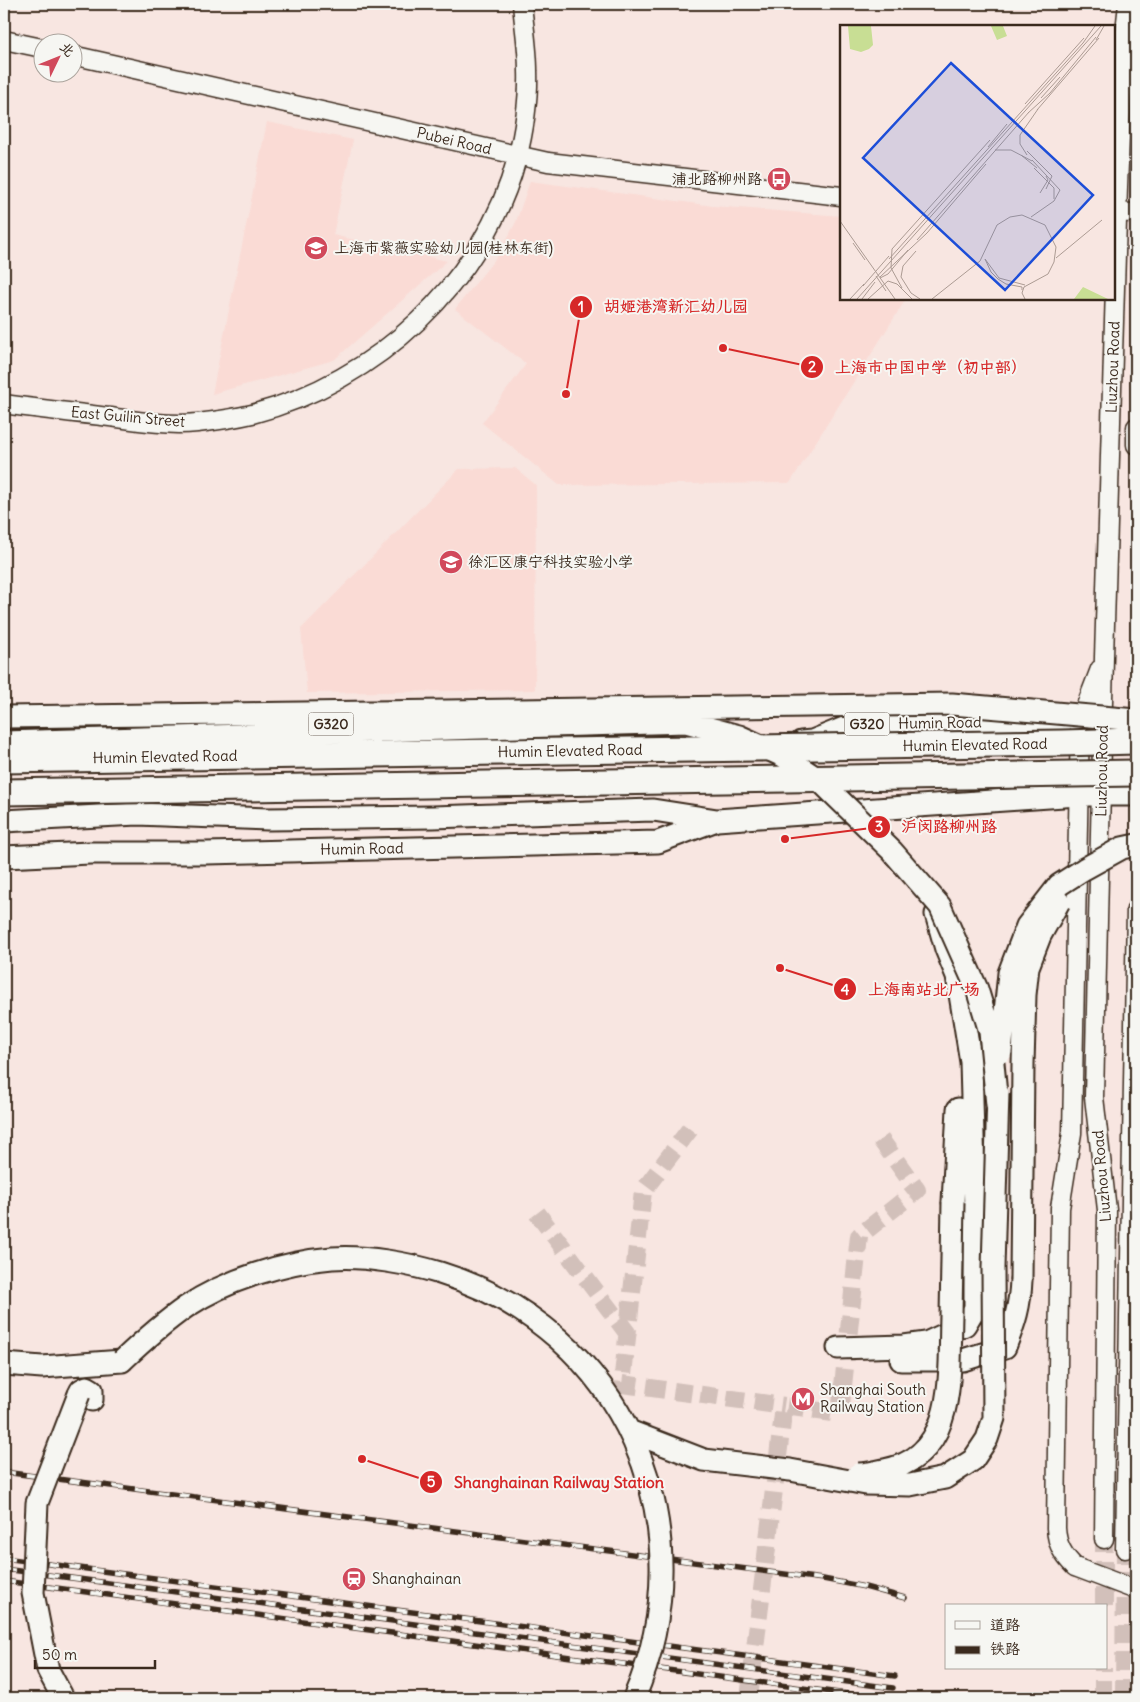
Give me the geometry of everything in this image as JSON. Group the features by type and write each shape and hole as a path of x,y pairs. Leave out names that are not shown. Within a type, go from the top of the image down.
{"highway":[{"name":"Humin Elevated Road","path":"4,760 1052,744 1136,741"},
{"name":"Humin Elevated Road","path":"4,792 1136,773"}],"main road":[{"path":"4,717 952,704 1136,720"},
{"name":"Humin Road","path":"4,748 656,741 812,742 854,724 1136,720"},
{"name":"Humin Road","path":"4,728 554,722 656,741"},
{"path":"4,742 686,722 739,736 783,756 818,779 892,851 940,906 977,988 990,1032 997,1105"},
{"path":"812,742 1136,752"},
{"name":"Humin Road","path":"4,821 137,814 268,819 433,817 652,810 716,820 1078,796 1136,795"},
{"name":"Humin Road","path":"4,857 90,853 206,853 658,842 716,820"},
{"path":"790,1470 866,1484 910,1485 944,1478 973,1460 987,1439 994,1418 993,1268 997,1105 1009,974 1027,926 1059,885 1122,848 1136,845"},
{"path":"901,1360 963,1360 1005,1347 1015,1321 1020,1295 1023,1064 1025,995 1028,967 1040,936 1054,910 1084,869"},
{"path":"838,1348 904,1346 926,1342 966,1325 975,1308 975,1210 971,1062 957,976 946,949 930,895"},
{"path":"629,1431 704,1460 790,1470 863,1474 900,1467 923,1453 939,1428 947,1407 953,1202 958,1109"},
{"path":"4,1364 42,1367 122,1361 154,1331 188,1306 232,1283 276,1268 333,1258 372,1260 420,1267 466,1281 498,1296 529,1315 558,1337 582,1362 607,1393 629,1431 644,1464 659,1527 662,1571 661,1599 651,1652 634,1698"},
{"path":"63,1698 48,1670 33,1593 37,1503 78,1394 81,1390 87,1388 92,1390 92,1400 65,1453 49,1510 45,1593 60,1666 76,1698"}],"street":[{"name":"East Guilin Street","path":"4,404 147,422 195,423 252,414 301,398 347,375 391,344 425,315 461,274 491,226 510,182 518,156 524,120 528,72 522,4"},
{"name":"Liuzhou Road","path":"1115,249 1124,40 1128,4"},
{"path":"4,40 32,46"},
{"name":"Pubei Road","path":"82,57 548,162 840,196"},
{"path":"1116,212 1136,213"},
{"name":"Liuzhou Road","path":"1104,1539 1107,1210 1094,1097 1114,300"},
{"name":"Liuzhou Road","path":"1136,427 1136,445"},
{"path":"1104,657 1080,721 1072,1133 1060,1208 1056,1528 1057,1542 1064,1556 1075,1567 1136,1590"},
{"name":"Liuzhou Road","path":"1125,1549 1136,909"}],"shaded area":[{"name":"上海市紫薇实验幼儿园(桂林东街)","path":"267,122 353,140 333,235 447,261 334,360 212,394"},
{"path":"530,181 713,206 840,216 840,300 905,300 790,483 559,485 482,423 526,364 455,309 499,254 516,222"},
{"name":"徐汇区康宁科技实验小学","path":"515,468 536,485 535,690 307,693 301,629 459,469"}],"tunnel":[{"path":"690,1129 643,1191 622,1384 784,1406"},
{"path":"749,1698 784,1406 840,1414 859,1236 917,1190 876,1133"},
{"path":"537,1213 628,1334"},
{"path":"1104,1539 1104,1604"},
{"path":"1124,1698 1125,1549"},
{"path":"1103,1670 1103,1698"}],"railway":[{"path":"4,1472 823,1579 865,1587 905,1598"},
{"path":"4,1558 895,1676"},
{"path":"4,1569 893,1688"},
{"path":"4,1581 877,1698"}],"place":[{"name":"浦北路柳州路","path":"779,179"},
{"name":"上海市紫薇实验幼儿园(桂林东街)","path":"316,248"},
{"name":"上海市中国中学（初中部）","path":"723,348"},
{"name":"胡姬港湾新汇幼儿园","path":"566,394"},
{"name":"徐汇区康宁科技实验小学","path":"451,562"},
{"name":"沪闵路柳州路","path":"785,839"},
{"name":"上海南站北广场","path":"780,968"},
{"name":"Shanghai South Railway Station","path":"803,1399"},
{"name":"Shanghainan Railway Station","path":"362,1459"},
{"name":"Shanghainan","path":"354,1579"}]}
